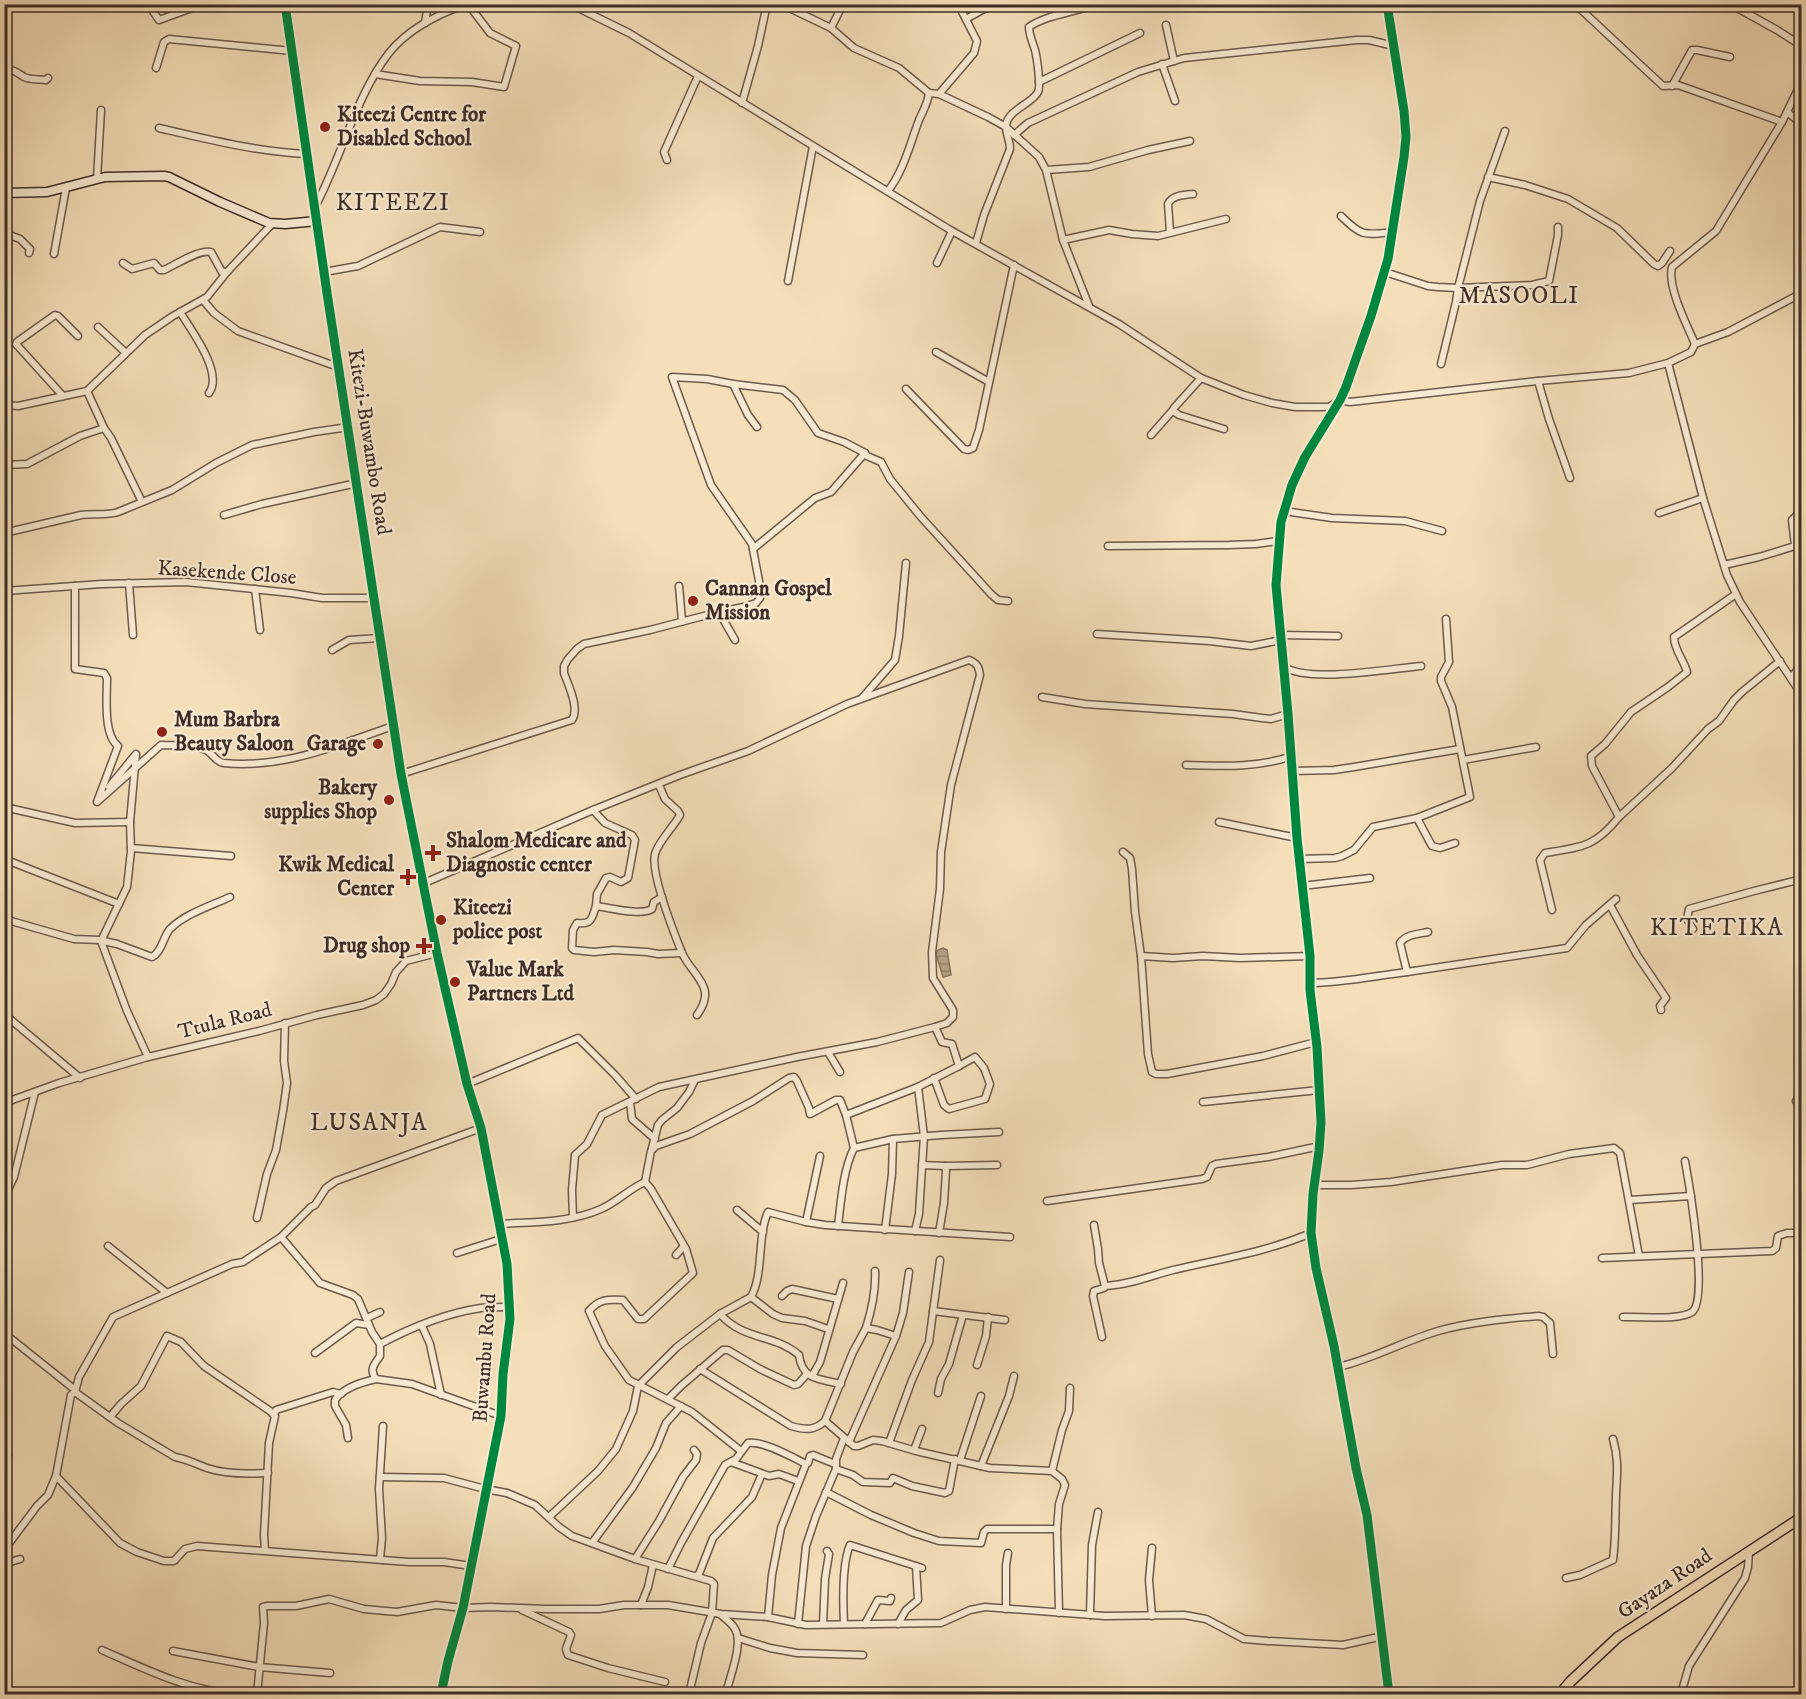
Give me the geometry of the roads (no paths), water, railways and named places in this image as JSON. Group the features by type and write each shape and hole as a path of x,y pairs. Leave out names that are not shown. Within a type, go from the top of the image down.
{"main road":[{"name":"Gayaza Road","path":"1560,1695 1570,1682 1618,1637 1749,1550 1800,1520"}],"street":[{"path":"148,4 159,20 203,4"},
{"name":"Kitezi-Buwambo Road","path":"285,4 393,726 422,884"},
{"path":"423,4 426,20"},
{"path":"426,20 428,4"},
{"path":"315,207 327,185 375,75 391,51 426,20 467,4 490,33 516,46 504,87 472,82 420,81 375,75"},
{"path":"570,4 629,33 952,231 1089,306 1201,378 1272,403 1295,407 1329,407 1340,400 1350,402 1629,373 1668,363 1691,352 1695,344 1728,332 1802,293"},
{"path":"742,103 767,4"},
{"path":"782,4 831,28 854,48 899,68 929,93 939,94 1006,127 1039,157 1046,170 1063,240 1089,306"},
{"path":"831,28 843,4"},
{"path":"939,94 977,47 977,42 958,4"},
{"path":"966,19 993,4"},
{"path":"976,243 984,215 1008,159 1010,142 1006,127 1008,121 1015,111 1038,93 1036,53 1029,27 1095,4"},
{"path":"1387,4 1404,111 1406,142 1393,232 1385,272 1340,400 1305,457 1292,485 1278,541 1276,585 1292,756 1297,838 1310,956 1321,1123 1311,1233 1316,1268 1367,1515 1389,1695"},
{"path":"1575,4 1663,86 1678,85 1782,122"},
{"path":"1730,4 1802,46"},
{"path":"1166,26 1174,61"},
{"path":"1039,82 1140,33"},
{"path":"156,68 164,42 169,39 292,51"},
{"path":"1014,135 1036,119 1138,72 1184,58 1357,40 1369,40 1394,46"},
{"path":"1672,86 1692,51 1730,57"},
{"path":"1162,64 1175,101"},
{"path":"4,69 16,70 24,77 31,79 46,80 48,78"},
{"path":"667,160 664,152 698,76"},
{"path":"1695,344 1674,289 1672,267 1716,231 1782,122 1802,81"},
{"path":"888,191 914,140 929,93"},
{"path":"97,179 101,110"},
{"path":"1787,112 1802,124"},
{"path":"159,128 224,142 307,154"},
{"path":"1442,364 1480,201 1505,131"},
{"path":"1046,170 1089,167 1190,141"},
{"path":"788,281 813,146"},
{"path":"4,213 6,193 47,192 97,179 120,176 169,177 272,224 317,221"},
{"path":"1488,177 1568,200 1617,228 1658,266 1670,250"},
{"path":"54,254 66,188"},
{"path":"1170,232 1168,204 1170,200 1174,197 1193,194"},
{"path":"1341,216 1357,232 1365,235 1393,232"},
{"path":"1063,240 1109,230 1153,236 1227,219"},
{"path":"4,405 18,406 87,391 145,335 203,300 272,224"},
{"path":"1385,272 1428,286 1458,288 1532,285 1549,281 1558,226"},
{"path":"324,272 358,266 440,227 480,232"},
{"path":"937,263 952,231"},
{"path":"4,233 25,243 30,249 29,253"},
{"path":"123,263 132,269 154,263 160,270 164,270 208,250 222,272 227,273"},
{"path":"906,389 964,449 970,450 975,445 1014,265"},
{"path":"203,300 214,313 238,331 338,368"},
{"path":"180,312 206,355 214,381 209,393"},
{"path":"63,396 16,344 55,315 78,336"},
{"path":"98,327 126,353"},
{"path":"936,351 989,382"},
{"path":"1668,363 1703,498 1724,565 1736,594 1802,695"},
{"path":"401,774 569,721 575,717 563,669 577,648 587,643 621,637 753,604 760,598 753,549 749,539 711,485 672,377 707,379 783,390 795,400 818,433 844,442 881,462 890,479 921,517 991,594 998,600 1008,601"},
{"path":"1151,435 1201,378"},
{"path":"1538,381 1570,478"},
{"path":"733,384 757,428"},
{"path":"87,391 142,502"},
{"path":"1173,410 1179,415 1224,429"},
{"path":"4,533 81,515 110,515 172,490 216,463 252,445 349,427"},
{"path":"4,465 27,464 80,436 104,428"},
{"path":"753,549 810,502 831,492 865,453"},
{"path":"224,515 273,501 357,483"},
{"path":"1659,513 1703,498"},
{"path":"1284,511 1332,518 1405,520 1442,531"},
{"path":"1802,514 1792,520 1795,546 1802,553"},
{"path":"1108,546 1238,545 1278,541"},
{"path":"1724,565 1795,546"},
{"path":"863,697 894,660 899,636 906,563"},
{"name":"Kasekende Close","path":"4,591 129,583 186,582 326,598 375,598"},
{"path":"129,583 133,635"},
{"path":"75,586 75,669 104,673 107,678 109,730 113,742 118,746 96,802"},
{"path":"679,586 682,621"},
{"path":"255,589 260,630"},
{"path":"1619,817 1592,766 1591,756 1605,744 1631,712 1686,672 1674,637 1736,594"},
{"path":"719,612 735,639"},
{"path":"1300,859 1342,856 1354,850 1372,827 1417,818 1470,797 1452,707 1441,681 1449,662 1446,619"},
{"path":"1097,634 1251,646 1281,637 1338,636"},
{"path":"332,650 349,640 380,638"},
{"path":"422,884 593,810 748,751 863,697 969,660 974,662 979,669 978,684 951,785 941,852 940,889 932,951 933,978 953,1010 953,1017 947,1023 877,1042 660,1087 602,1115 587,1144 575,1155 573,1217"},
{"path":"1552,910 1540,860 1545,853 1578,848 1592,843 1607,832 1619,817 1672,768 1708,729 1719,721 1742,692 1780,661"},
{"path":"1791,678 1802,664"},
{"path":"1284,667 1291,671 1331,674 1421,666"},
{"path":"1042,697 1085,704 1233,714 1271,719 1288,714"},
{"path":"96,802 161,745 197,747 209,751 223,763 273,763 308,755 393,726"},
{"path":"1462,760 1536,747"},
{"path":"1293,771 1344,769 1460,749"},
{"path":"96,802 136,754 127,887 101,941 127,1011 148,1057"},
{"path":"1186,765 1258,764 1275,762 1292,756"},
{"path":"659,784 665,799 680,813 655,855 655,864 662,897 682,953 704,984 705,999 697,1015"},
{"path":"5,808 75,823 130,822"},
{"path":"593,810 605,823 632,835 635,840 628,878 621,882 610,877 606,878 599,889 590,921 585,924 577,923 573,930 572,948 594,952 614,950 658,954 682,953"},
{"path":"1417,818 1432,846 1440,848 1455,843"},
{"path":"1219,822 1297,838"},
{"path":"131,848 231,856"},
{"path":"1124,852 1130,858 1132,868 1148,1053 1152,1072 1167,1074 1263,1056 1316,1042"},
{"path":"4,859 119,903"},
{"path":"1302,886 1371,878"},
{"path":"1693,929 1687,919 1689,909 1802,879"},
{"name":"Buwambu Road","path":"422,884 467,1084 481,1128 507,1264 510,1319 502,1374 501,1416 463,1608 441,1695"},
{"path":"4,919 74,939 101,941 155,956 168,932 174,926 230,897"},
{"path":"596,906 648,911 652,909 654,902 662,897"},
{"path":"1310,983 1331,983 1567,948 1586,925 1616,899"},
{"path":"1610,905 1637,955 1666,998 1660,1006 1661,1010"},
{"path":"1407,972 1400,943 1403,939 1428,932"},
{"name":"Ttula Road","path":"5,1102 148,1057 259,1031 317,1014 363,1005 384,994 400,966 437,953"},
{"path":"1141,956 1173,958 1310,956"},
{"path":"4,1014 80,1078"},
{"path":"257,1218 267,1174 276,1150 287,1083 284,1060 285,1023"},
{"path":"934,1027 942,1042 952,1044 959,1066"},
{"path":"467,1084 578,1038 615,1075 633,1100 632,1119 655,1139"},
{"path":"828,1052 840,1072"},
{"path":"846,1115 918,1087 934,1078 959,1066 975,1057 984,1068 990,1084 986,1099 949,1109 944,1106 934,1078"},
{"path":"651,1151 656,1146 690,1134 743,1107 794,1077 810,1114 838,1100 842,1103 846,1115 854,1148 846,1173 838,1226"},
{"path":"499,1224 573,1217 599,1210 645,1182 658,1125 677,1108 695,1080"},
{"path":"915,1231 919,1214 924,1136 918,1087"},
{"path":"1203,1102 1319,1090"},
{"path":"4,1198 14,1177 35,1092"},
{"path":"4,1550 48,1495 56,1476 71,1395 113,1317 232,1264 243,1262 282,1237 315,1205 326,1188 336,1181 481,1128"},
{"path":"854,1148 893,1139 999,1132"},
{"path":"885,1230 892,1174 893,1139"},
{"path":"1047,1201 1202,1179 1208,1177 1212,1166 1216,1164 1268,1157 1320,1146"},
{"path":"1315,1185 1391,1182 1502,1165 1527,1165 1569,1154 1614,1148 1620,1153 1639,1256"},
{"path":"806,1222 820,1156"},
{"path":"1623,1317 1680,1316 1696,1308 1699,1294 1697,1253 1685,1161"},
{"path":"922,1165 997,1165"},
{"path":"939,1233 944,1203 945,1166"},
{"path":"645,1182 684,1246 693,1274 644,1319 638,1319 623,1300 605,1299 589,1310 605,1346 628,1380 702,1420 741,1451"},
{"path":"1630,1200 1691,1196"},
{"path":"737,1210 763,1232"},
{"path":"549,1517 598,1472 616,1449 633,1411 638,1386 677,1347 720,1314 751,1297 756,1282 767,1213 770,1211 806,1222 838,1226 1010,1237"},
{"path":"1094,1225 1098,1263 1105,1286"},
{"path":"1102,1337 1093,1296 1094,1291 1105,1286 1123,1284 1287,1243 1311,1233"},
{"path":"1602,1258 1772,1251 1776,1248 1778,1236 1787,1233 1802,1233"},
{"path":"282,1237 320,1283 354,1295 358,1299 380,1344 380,1356 372,1367 376,1379"},
{"path":"457,1253 501,1239"},
{"path":"108,1246 167,1293"},
{"path":"676,1255 684,1246"},
{"path":"889,1443 912,1380 929,1342 940,1260"},
{"path":"700,1369 791,1426 809,1430 816,1428 825,1421 853,1352 866,1328 876,1287 875,1271"},
{"path":"798,1624 806,1546 846,1440 896,1336 903,1313 909,1272"},
{"path":"668,1400 720,1352 728,1350 760,1369 794,1385 798,1384 820,1362 843,1283"},
{"path":"782,1296 792,1289 838,1299"},
{"path":"751,1297 782,1318 805,1321 828,1329"},
{"path":"380,1344 422,1326 468,1311 509,1307"},
{"path":"933,1311 1005,1320"},
{"path":"315,1353 356,1323 368,1321 380,1312"},
{"path":"720,1314 738,1330 793,1350 799,1355 803,1371 809,1375 841,1384"},
{"path":"938,1393 963,1315"},
{"path":"1338,1367 1361,1361 1438,1331 1496,1319 1538,1316 1550,1323 1552,1354"},
{"path":"977,1365 986,1336 988,1317"},
{"path":"422,1326 430,1344 441,1395"},
{"path":"866,1328 896,1336"},
{"path":"4,1334 110,1418 176,1457 207,1468 244,1473 268,1473"},
{"path":"110,1418 121,1404 141,1386 167,1336 181,1342 204,1366 274,1415"},
{"path":"981,1466 1009,1396 1014,1376"},
{"path":"348,1438 346,1425 335,1406 335,1400 340,1394 376,1379 412,1384 501,1416"},
{"path":"1052,1471 1069,1411 1070,1388"},
{"path":"266,1550 264,1545 269,1443 276,1410 333,1392 340,1394"},
{"path":"768,1617 772,1575 781,1528 810,1456 813,1455 864,1482 890,1484 893,1478 912,1486 945,1494 949,1491 957,1459 981,1396"},
{"path":"592,1543 633,1487 656,1448 663,1428 681,1407"},
{"path":"825,1421 846,1440 858,1446 873,1440 981,1466 1052,1471 1062,1479 1065,1485 1059,1504 1059,1613"},
{"path":"383,1426 379,1489 382,1538 380,1558 383,1560"},
{"path":"914,1450 922,1429"},
{"path":"1566,1578 1580,1575 1613,1560 1617,1522 1618,1456 1613,1439"},
{"path":"668,1569 725,1465 736,1460 748,1443 754,1442 806,1464"},
{"path":"4,1449 8,1455 4,1467"},
{"path":"634,1559 659,1521 683,1477 696,1460 697,1454 694,1450"},
{"path":"731,1462 769,1476 779,1474 798,1481"},
{"path":"696,1576 699,1574 713,1538 752,1497 762,1474"},
{"path":"56,1476 120,1543 137,1552 164,1561 174,1561 185,1549 191,1547 444,1562 471,1566"},
{"path":"380,1477 444,1478 507,1493 535,1505 564,1532 634,1559 711,1581 714,1584 712,1613 699,1648 688,1695"},
{"path":"826,1492 871,1515 939,1541 981,1543 987,1529 1058,1529"},
{"path":"1090,1615 1092,1545 1098,1512"},
{"path":"844,1624 844,1579 850,1545 919,1567 918,1600 906,1610 898,1624"},
{"path":"1152,1548 1149,1580 1152,1616"},
{"path":"1681,1695 1689,1666 1745,1578 1749,1550"},
{"path":"823,1624 825,1579 830,1554 827,1551"},
{"path":"1006,1609 1008,1553"},
{"path":"4,1564 20,1559"},
{"path":"641,1605 653,1565"},
{"path":"866,1624 878,1600 890,1601 891,1598"},
{"path":"257,1695 264,1623 263,1607 296,1606 329,1599 364,1609 397,1612 436,1605 518,1609 599,1609 624,1605 676,1606 712,1613 768,1617 798,1624 941,1623 977,1608 1090,1615 1184,1615 1206,1619 1244,1639 1343,1645 1383,1636"},
{"path":"518,1609 571,1634 566,1649 567,1655 665,1682"},
{"path":"537,1618 543,1609"},
{"path":"721,1614 733,1626 738,1638 726,1695"},
{"path":"738,1638 770,1648 797,1653 863,1655"},
{"path":"102,1650 179,1682 210,1692 236,1695"},
{"path":"173,1651 259,1667 330,1673"},
{"path":"766,1695 798,1692"}],"place":[{"name":"Kiteezi Centre for Disabled School","path":"325,127"},
{"name":"Cannan Gospel Mission","path":"693,601"},
{"name":"Mum Barbra Beauty Saloon","path":"162,732"},
{"name":"Garage","path":"378,744"},
{"name":"Bakery supplies Shop","path":"389,800"},
{"name":"Shalom Medicare and Diagnostic center","path":"433,853"},
{"name":"Kwik Medical Center","path":"408,877"},
{"name":"Kiteezi police post","path":"441,920"},
{"name":"Drug shop","path":"424,946"},
{"name":"Value Mark Partners Ltd","path":"455,982"}],"district":[{"name":"KITEEZI","path":"393,203"},
{"name":"MASOOLI","path":"1519,296"},
{"name":"KITETIKA","path":"1717,928"},
{"name":"LUSANJA","path":"369,1123"}]}
